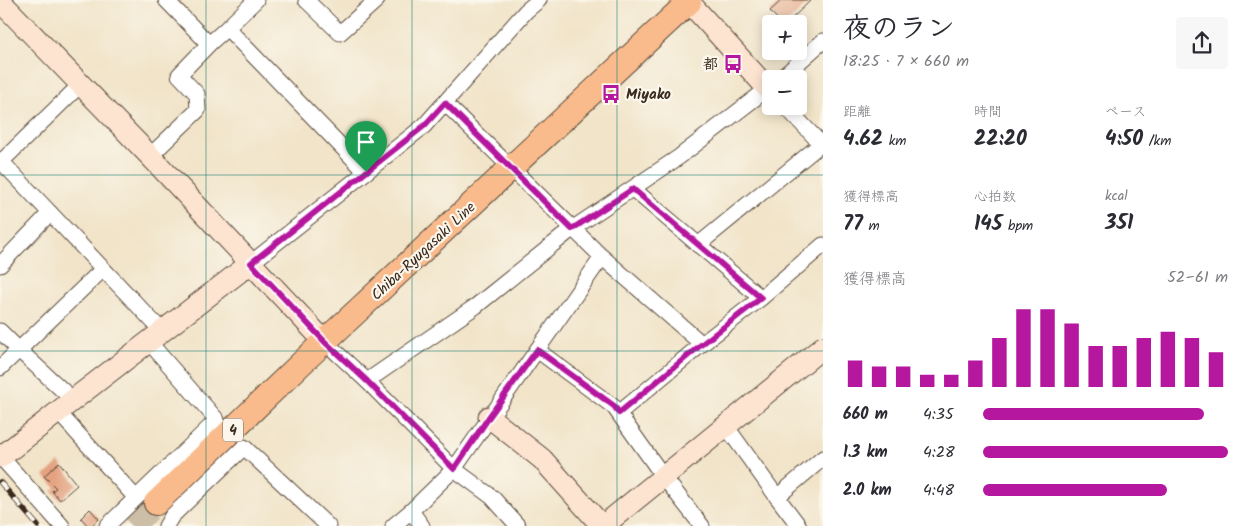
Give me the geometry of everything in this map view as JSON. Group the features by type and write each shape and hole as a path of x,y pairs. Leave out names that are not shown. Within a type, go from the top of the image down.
{"main road":[{"name":"Chiba-Ryugasaki Line","path":"146,500 325,342 689,1"}],"street":[{"path":"166,0 209,44"},
{"path":"150,156 198,110 196,94 179,75 256,0"},
{"path":"306,0 340,33 378,0"},
{"path":"62,526 1,457 424,126 526,11 539,0"},
{"path":"0,1 150,156 325,342 367,381 454,469 492,497 518,526"},
{"path":"689,1 762,75"},
{"path":"227,28 366,172"},
{"path":"791,70 823,41"},
{"path":"81,84 0,162 103,269 217,420 146,500 107,526"},
{"path":"367,381 476,306 572,229 679,157 762,94"},
{"path":"445,103 572,229 702,344"},
{"path":"698,245 822,145 794,115"},
{"path":"633,189 761,298"},
{"path":"0,265 50,213"},
{"path":"619,413 823,245"},
{"path":"393,526 454,469 602,257"},
{"path":"0,368 103,269"},
{"path":"0,331 19,350 146,500"},
{"path":"489,417 542,459 602,526 823,347"},
{"path":"537,350 614,406 663,476 702,526"},
{"path":"726,426 799,526"},
{"path":"166,526 172,516 244,447 328,526"},
{"path":"777,497 823,458"},
{"path":"411,511 422,526"}],"building":[{"path":"782,0 811,0 795,15 774,15 770,11"},
{"path":"59,462 77,485 60,500 52,491 56,488 44,476"},
{"path":"90,509 99,519 91,526 88,526 81,518"}],"tunnel":[{"path":"132,526 156,503"}],"railway":[{"path":"0,482 38,526"}],"place":[{"name":"都","path":"733,64"},
{"name":"Miyako","path":"611,94"}],"route":[{"path":"445,103 572,229 633,189 761,298 619,413 614,406 537,350 454,469 367,381 325,342 251,263 366,172 424,126 445,103"}]}
